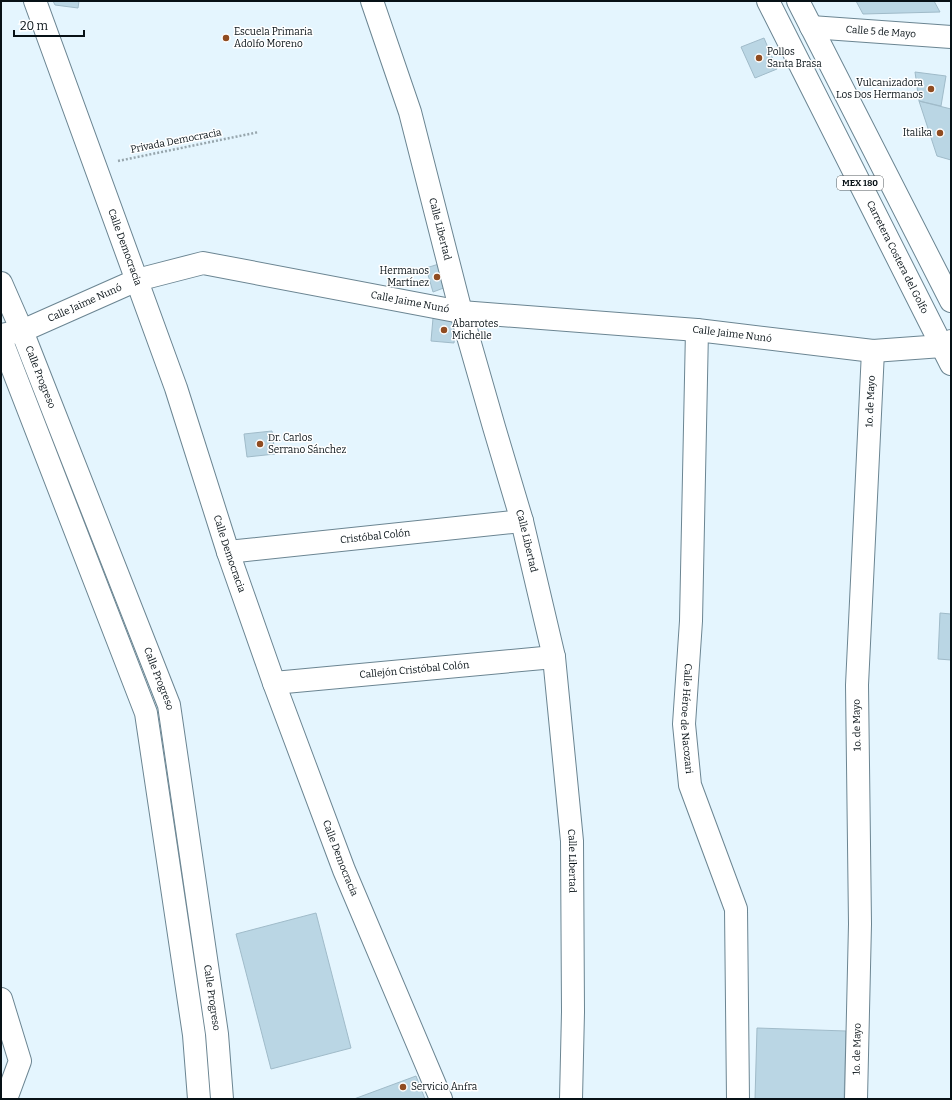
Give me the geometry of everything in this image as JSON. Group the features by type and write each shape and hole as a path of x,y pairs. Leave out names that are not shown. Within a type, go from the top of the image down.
{"street":[{"name":"Calle Democracia","path":"35,1 176,388 228,552 274,683 344,870 441,1099"},
{"name":"Calle Libertad","path":"372,1 410,112 461,312 522,521 554,657 572,841 573,1012 571,1099"},
{"name":"Carretera Costera del Golfo","path":"768,1 948,350"},
{"name":"MEX 180","path":"798,1 950,294"},
{"name":"Calle 5 de Mayo","path":"811,27 951,37"},
{"name":"Calle Jaime Nunó","path":"11,333 137,280 203,263 461,312 697,330 874,351 948,350"},
{"name":"Calle Progreso","path":"1,282 11,333 169,705 217,1034 222,1099"},
{"name":"Calle Héroe de Nacozari","path":"697,330 691,621 684,724 690,785 736,909 738,1099"},
{"path":"1,339 146,713 194,1035 199,1099"},
{"name":"1o. de Mayo","path":"856,1099 860,924 857,685 874,351"},
{"name":"Cristóbal Colón","path":"228,552 522,521"},
{"name":"Callejón Cristóbal Colón","path":"274,683 554,657"},
{"path":"146,713 169,705"},
{"path":"1,999 20,1061 6,1099"}],"path":[{"name":"Privada Democracia","path":"96,165 259,132"}],"building":[{"path":"53,1 79,1 78,8 55,5"},
{"path":"856,1 934,1 940,12 863,14"},
{"name":"Pollos Santa Brasa","path":"764,38 777,69 755,78 741,47"},
{"name":"Vulcanizadora Los Dos Hermanos","path":"915,72 946,76 941,106 919,101"},
{"name":"Italika","path":"919,101 951,109 951,160 937,156"},
{"name":"Hermanos Martínez","path":"442,263 449,286 433,292 426,268"},
{"name":"Abarrotes Michelle","path":"433,318 456,320 454,343 431,341"},
{"name":"Dr. Carlos Serrano Sánchez","path":"272,431 275,454 247,457 244,434"},
{"path":"940,613 951,614 951,660 938,659"},
{"path":"316,913 351,1048 271,1069 236,934"},
{"path":"757,1028 846,1031 844,1099 755,1099"},
{"name":"Servicio Anfra","path":"416,1076 425,1099 354,1099"}],"place":[{"name":"Escuela Primaria Adolfo Moreno","path":"226,38"},
{"name":"Pollos Santa Brasa","path":"759,58"},
{"name":"Vulcanizadora Los Dos Hermanos","path":"931,89"},
{"name":"Italika","path":"940,133"},
{"name":"Hermanos Martínez","path":"437,277"},
{"name":"Abarrotes Michelle","path":"444,330"},
{"name":"Dr. Carlos Serrano Sánchez","path":"260,444"},
{"name":"Servicio Anfra","path":"403,1087"}]}
